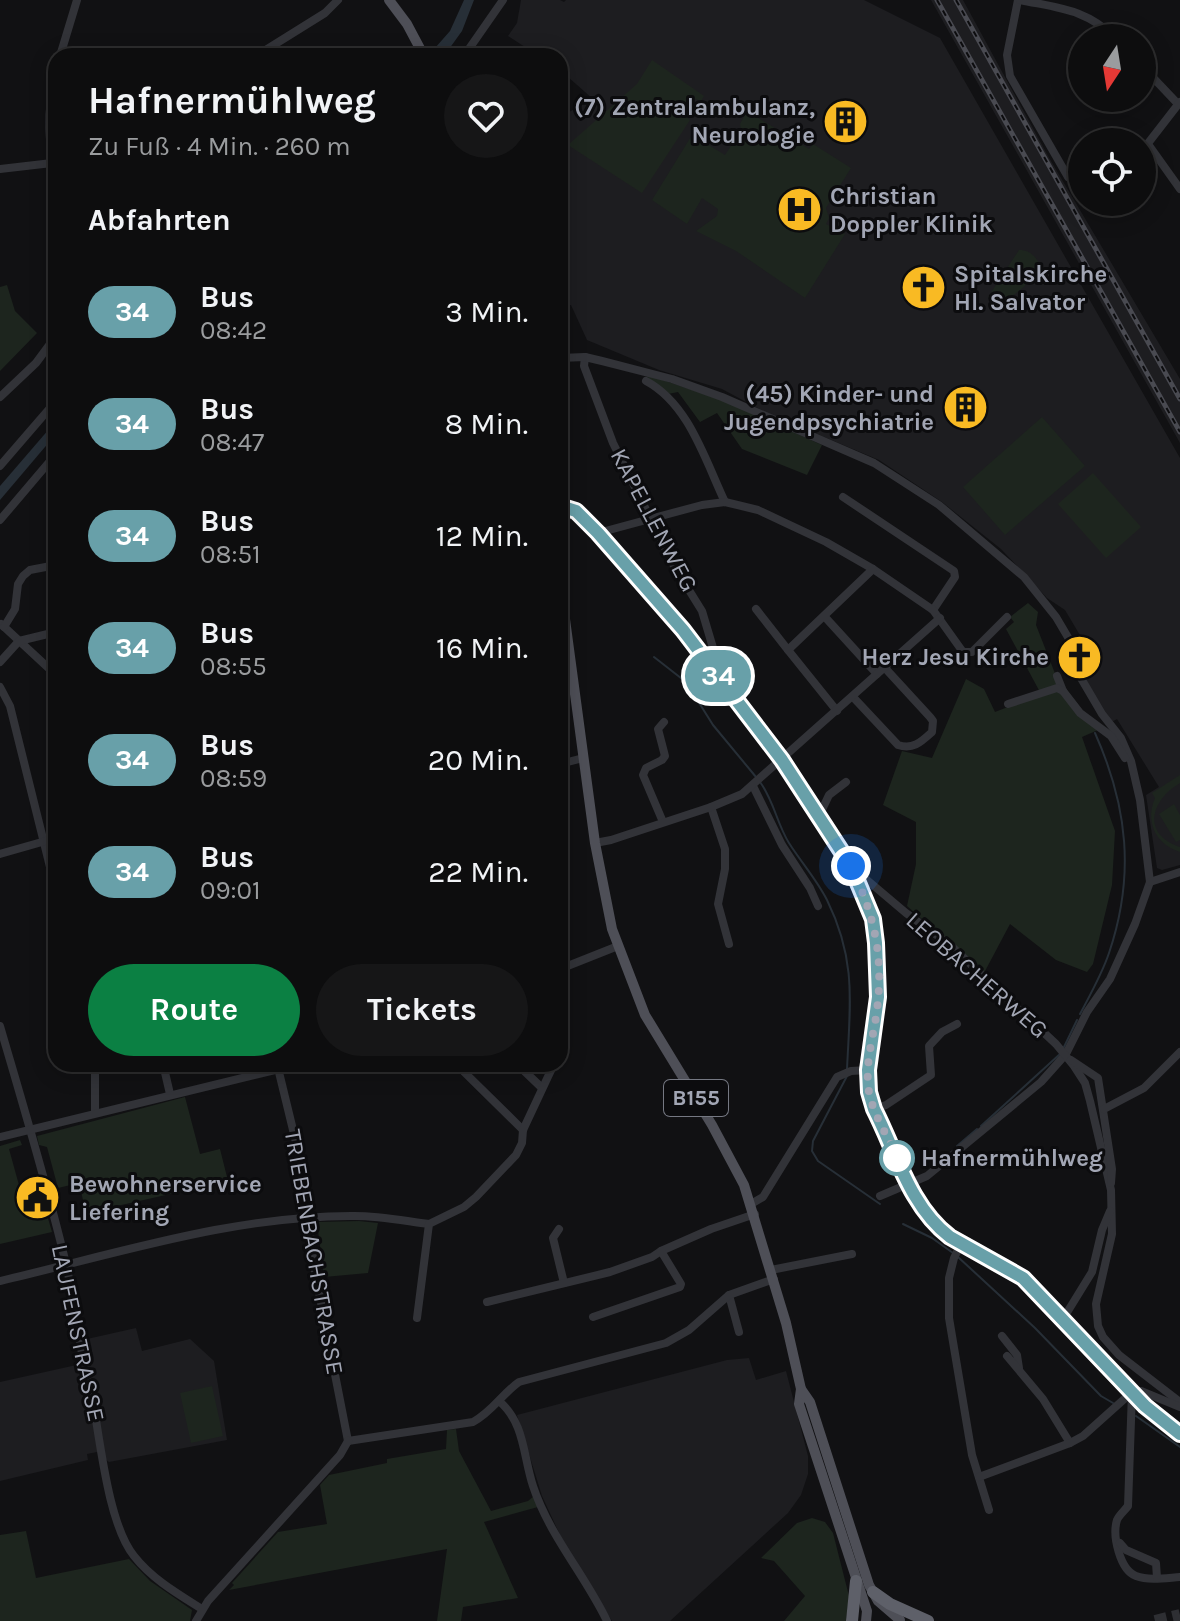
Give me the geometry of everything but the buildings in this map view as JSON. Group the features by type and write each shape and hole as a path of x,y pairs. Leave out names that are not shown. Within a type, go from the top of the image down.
{"highway":[{"path":"852,1621 856,1581"},
{"path":"873,1592 890,1604 928,1621"}],"main road":[{"path":"389,0 420,48"},
{"name":"B155","path":"568,648 595,843 612,929 625,967 655,1033 732,1161 753,1209 773,1274 801,1389 810,1402 864,1570 878,1601 902,1621"},
{"name":"B155","path":"801,1389 799,1404 867,1611 866,1621"},
{"name":"B155","path":"885,1621 902,1621"}],"street":[{"path":"62,48 77,0"},
{"path":"269,48 325,13 338,0"},
{"path":"470,48 503,0"},
{"path":"1068,177 1010,76 1007,55 1019,0 1083,14 1101,24"},
{"path":"1156,80 1179,103 1156,133"},
{"path":"1156,161 1180,189"},
{"path":"0,169 48,163"},
{"path":"0,397 36,363 48,347"},
{"path":"568,358 585,357 672,379 722,397 889,472 939,505 1024,577 1059,621 1069,639 1070,658 1102,714 1121,738 1134,772 1150,882 1124,951 1110,979 1087,1012 1068,1057 927,1176 910,1186 894,1188 880,1196"},
{"name":"KAPELLENWEG","path":"585,357 584,366 603,421 674,566 702,611 724,683"},
{"path":"646,381 657,387 681,411 725,502"},
{"path":"0,466 48,410"},
{"path":"0,520 48,463"},
{"path":"843,497 954,571 955,577 933,610"},
{"path":"598,533 702,505 725,502 777,517 873,569 933,610 963,652 972,652 1007,617"},
{"path":"568,508 576,511 634,572 724,683 782,760 851,866 873,919 877,951 878,997 868,1070 869,1092 910,1186 928,1216 958,1251 1023,1278 1132,1392 1180,1434"},
{"path":"48,567 30,570 23,576 18,584 15,609 2,625 48,668"},
{"path":"788,650 873,569"},
{"path":"756,609 837,711"},
{"path":"825,617 930,717 933,721 932,732 916,745 907,748 898,745 853,697"},
{"path":"595,843 711,807 757,783 940,618"},
{"path":"0,662 19,641 48,634"},
{"path":"1057,676 1063,691 1080,713 1111,736 1134,772"},
{"path":"0,687 10,706 48,855"},
{"path":"1008,704 1054,688 1063,691"},
{"path":"664,722 658,729 665,756 644,770 643,777 665,821"},
{"path":"568,762 583,758"},
{"path":"819,816 829,795 846,782"},
{"path":"757,783 782,845 818,906"},
{"path":"711,807 725,849 725,869 718,904 729,944"},
{"path":"0,854 48,840"},
{"name":"LEOBACHERWEG","path":"851,866 906,913 944,939 1068,1057 1098,1078 1112,1169 1111,1190"},
{"path":"1150,882 1180,872"},
{"path":"568,966 618,946"},
{"path":"874,1109 886,1105 931,1075 929,1046 942,1032 957,1024"},
{"name":"LAUFENSTRASSE","path":"0,1026 31,1129 66,1266 85,1379 91,1393 113,1508 122,1537 133,1555 157,1579 202,1609"},
{"path":"1104,1109 1144,1088 1180,1052"},
{"path":"1068,1057 1085,1083 1111,1190 1112,1234 1096,1304 1098,1326 1103,1337 1119,1355 1180,1404"},
{"path":"487,1302 610,1272 652,1257 753,1209 837,1077 847,1072 868,1070"},
{"path":"95,1072 95,1113"},
{"path":"165,1072 170,1094"},
{"path":"0,1137 258,1072"},
{"name":"TRIEBENBACHSTRASSE","path":"279,1072 302,1167 314,1267 348,1441"},
{"path":"464,1072 523,1130"},
{"path":"525,1072 542,1088"},
{"path":"0,1281 233,1226 359,1215 429,1224 464,1207 516,1155 522,1143 523,1130 550,1072"},
{"path":"1063,1319 1092,1272 1102,1230 1111,1210"},
{"path":"417,1318 429,1224"},
{"path":"559,1229 553,1238 564,1283"},
{"path":"593,1317 680,1287 661,1251"},
{"path":"958,1251 949,1282 949,1318 972,1455 989,1510"},
{"path":"196,1621 202,1609 340,1455 348,1441 452,1426 483,1417 506,1391 519,1382 669,1342 689,1330 729,1295 773,1274 852,1254"},
{"path":"729,1295 739,1332"},
{"path":"1002,1336 1017,1355 1019,1368"},
{"path":"1007,1356 1043,1399 1070,1443"},
{"path":"979,1477 1070,1443 1119,1406 1132,1392 1141,1391 1180,1404"},
{"path":"1132,1392 1128,1506 1117,1519 1120,1556 1125,1570 1134,1576 1180,1577"},
{"path":"499,1401 510,1410 518,1424 533,1486 544,1513 585,1578 607,1621"},
{"path":"1117,1537 1121,1547 1156,1563 1157,1578"}],"shaded area":[{"path":"464,0 474,0 462,31 450,48 435,48 450,31"},
{"name":"Christian Doppler Klinik","path":"521,0 864,0 940,38 1180,458 1180,865 1162,870 1157,868 1146,795 1159,787 1117,719 1110,723 1069,652 1072,646 1084,642 1065,610 1047,598 1001,549 942,502 879,460 767,413 722,389 659,370 587,340 571,305 568,306 568,113 593,99 568,77 568,48 527,48 508,36 517,23"},
{"path":"931,0 963,0 1068,190 1068,216 1084,216 1180,379 1180,443"},
{"path":"652,60 704,96 701,101 695,99 685,116 690,120 642,193 568,145 637,84"},
{"path":"747,111 809,149 813,144 851,168 826,208 829,218 826,224 845,234 805,298 736,251 696,231 717,216 718,209 702,198 687,224 652,200 692,135 725,155 741,130 740,124"},
{"path":"1019,250 1030,253 1037,260 1041,267 1039,279 1026,281 1025,286 1005,302 990,300 988,297"},
{"path":"7,285 15,311 37,333 0,371 0,287"},
{"path":"642,373 722,400 822,445 807,475 742,449 717,413 700,422 678,392 668,394"},
{"path":"1042,417 1085,466 1005,535 963,487"},
{"path":"48,430 48,443 0,500 0,486"},
{"path":"1093,473 1141,527 1106,558 1058,504"},
{"path":"1028,603 1038,612 1036,625 1056,676 1098,730 1082,737 1115,831 1112,885 1093,964 1087,972 1056,960 1010,924 984,973 907,906 916,864 916,822 883,805 902,751 932,758 966,679 984,689 995,712 1041,694 1006,629 1014,622 1010,617"},
{"path":"1180,775 1180,783 1162,798 1154,816 1159,834 1180,847 1180,852 1158,837 1151,815 1155,798 1152,793"},
{"path":"1174,804 1180,815 1180,840 1176,842 1159,814"},
{"path":"185,1097 200,1154 220,1149 228,1181 86,1213 79,1183 58,1188 47,1147 39,1145 37,1136"},
{"path":"20,1140 22,1145 9,1149 22,1196 27,1195 33,1219 47,1215 52,1232 0,1244 0,1146"},
{"path":"317,1222 378,1223 368,1273 324,1277"},
{"path":"136,1328 142,1351 190,1339 214,1361 227,1440 109,1462 97,1452 87,1454 88,1460 0,1481 0,1382 90,1362 87,1339"},
{"path":"749,1358 756,1380 786,1371 808,1456 808,1474 801,1495 788,1513 670,1621 612,1621 561,1537 542,1496 517,1415 727,1360"},
{"path":"212,1386 223,1436 191,1443 180,1393"},
{"path":"456,1429 459,1451 491,1511 528,1501 534,1496 538,1507 484,1522 518,1598 463,1607 461,1621 437,1621 447,1549 229,1590 278,1532 327,1524 320,1485 329,1475 387,1463 387,1459 446,1449 447,1430"},
{"path":"812,1518 825,1522 833,1533 849,1596 846,1621 784,1621 805,1596 774,1561 761,1558 797,1523"},
{"path":"26,1531 36,1578 129,1559 150,1581 192,1610 190,1621 0,1621 0,1535"}],"waterway":[{"path":"654,657 686,682 713,725 756,777"},
{"path":"1080,1014 1109,953 1117,924 1125,869 1121,815 1115,788 1095,733"},
{"path":"760,782 789,843 819,885 837,922 849,983 847,1069"},
{"path":"1064,1047 1077,1020"},
{"path":"981,1126 1060,1054"},
{"path":"847,1076 813,1141 812,1151 818,1161 880,1204"},
{"path":"957,1146 977,1129"},
{"path":"903,1224 932,1238 953,1253"},
{"path":"958,1257 1035,1328 1101,1396 1113,1403"},
{"path":"1136,1416 1180,1447"}],"tunnel":[{"path":"1155,1621 1180,1615"}],"railway":[{"path":"937,0 1180,432"},
{"path":"956,0 1180,399"}],"bus line":[{"name":"34","path":"568,507 598,533 683,630 782,760 851,866 873,919 879,977 868,1070 870,1096 918,1201 940,1230 1023,1278 1039,1292 1145,1406 1180,1434"}],"place":[{"name":"(7) Zentralambulanz, Neurologie","path":"846,121"},
{"name":"Christian Doppler Klinik","path":"799,210"},
{"name":"Spitalskirche Hl. Salvator","path":"923,288"},
{"name":"(45) Kinder- und Jugendpsychiatrie","path":"965,408"},
{"name":"Herz Jesu Kirche","path":"1080,657"},
{"name":"Hafnermühlweg","path":"897,1158"},
{"name":"Bewohnerservice Liefering","path":"38,1198"}],"route":[{"path":"851,866 873,919 879,977 868,1070 870,1096 897,1158"}]}
